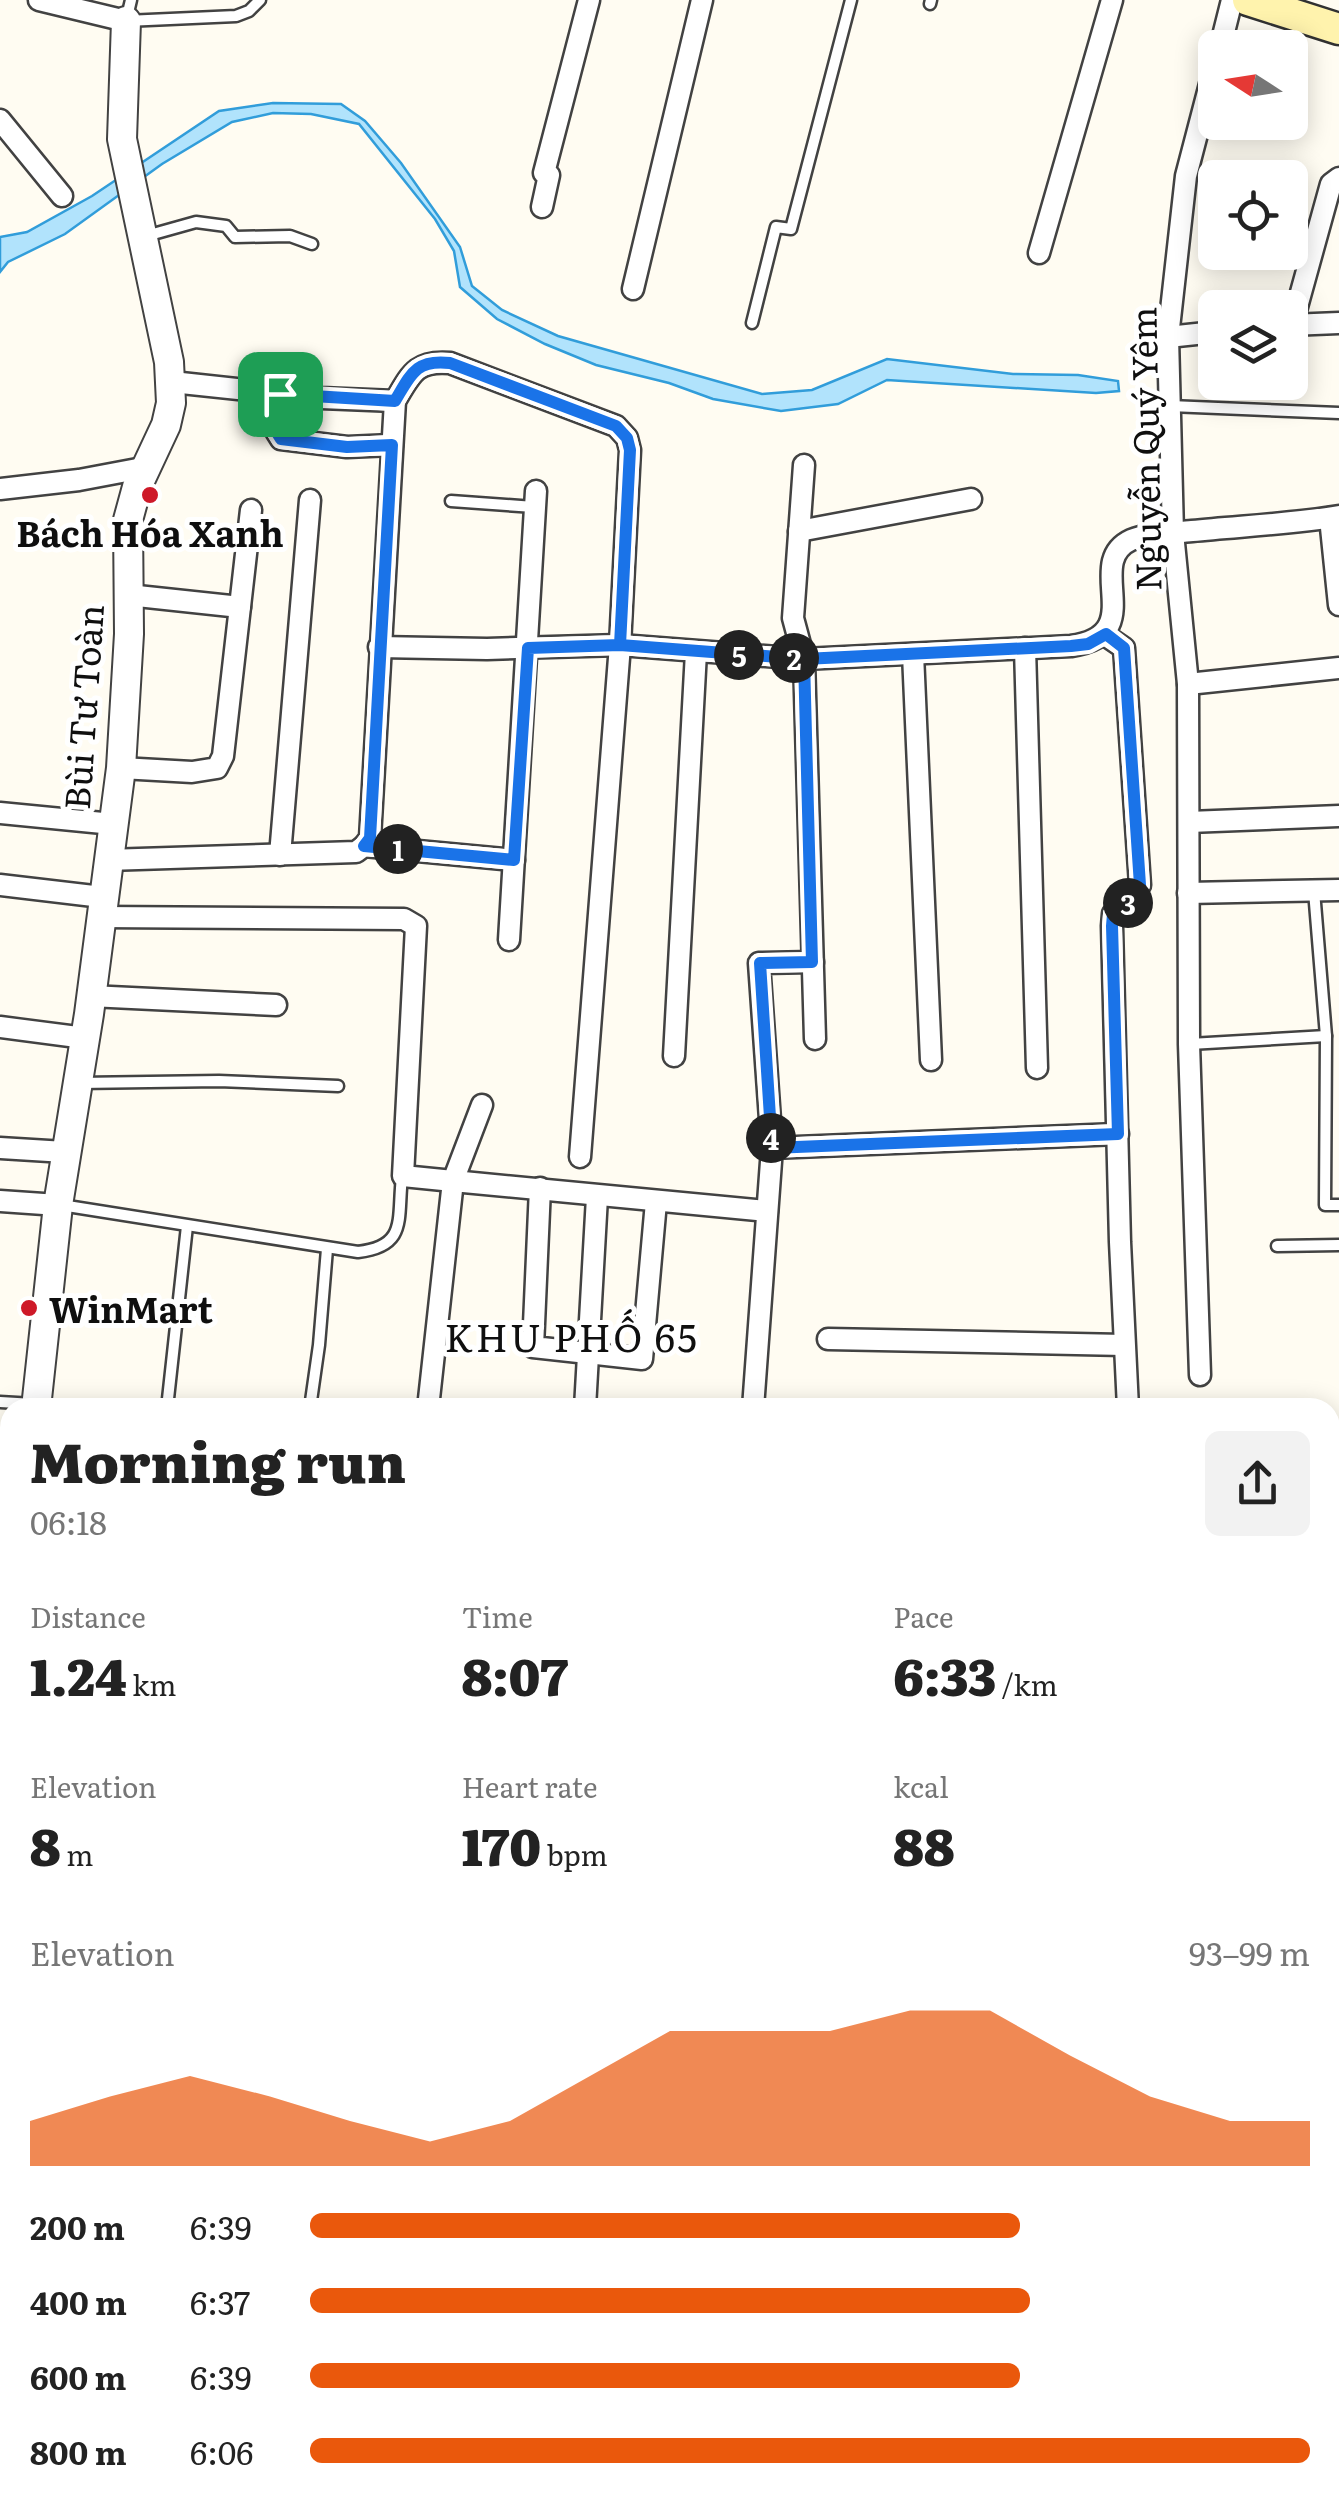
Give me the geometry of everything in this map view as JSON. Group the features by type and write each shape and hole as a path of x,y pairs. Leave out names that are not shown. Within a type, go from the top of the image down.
{"main road":[{"path":"1248,0 1339,30"}],"street":[{"path":"39,0 128,10"},
{"path":"542,207 549,175 544,173 588,0"},
{"path":"633,289 702,0"},
{"path":"1039,253 1112,0"},
{"path":"1224,30 1232,0"},
{"name":"Bùi Tư Toàn","path":"37,1398 65,1152 121,768 128,520 131,503 166,425 172,382 125,162 122,120 128,10"},
{"path":"0,120 62,196"},
{"name":"Nguyễn Quý Yêm","path":"1198,130 1186,176 1168,336 1173,532 1188,684 1189,1044 1200,1375"},
{"path":"1301,290 1331,184 1339,178"},
{"path":"1308,324 1339,323"},
{"path":"1168,336 1198,333"},
{"path":"107,860 356,852 370,838 395,401 417,368 432,361 450,363 616,426 627,438 630,450 620,645 580,1157"},
{"path":"172,382 395,401"},
{"path":"280,394 276,431 281,439 347,447 392,445"},
{"path":"804,465 793,618 804,659 814,1039"},
{"path":"0,489 148,467"},
{"path":"509,940 536,499"},
{"path":"800,531 971,499"},
{"path":"280,855 310,500"},
{"path":"121,768 216,768 222,756 251,510"},
{"path":"379,647 620,645 804,659 1088,644 1106,634 1113,617 1115,556 1129,540 1173,532 1335,517 1339,605"},
{"path":"128,596 240,607"},
{"path":"1106,634 1124,648 1140,885 1125,908 1113,914 1112,926 1127,1398"},
{"path":"1025,648 1036,1068"},
{"path":"674,1056 696,652"},
{"path":"912,654 931,1060"},
{"path":"1188,684 1339,668"},
{"path":"0,813 112,824"},
{"path":"1189,822 1339,816"},
{"path":"364,846 514,860"},
{"path":"0,885 101,907 404,919 416,926 402,1176 767,1212"},
{"path":"1188,893 1339,890"},
{"path":"754,1398 772,1148 760,963 812,962"},
{"path":"90,996 276,1006"},
{"path":"0,1027 84,1038"},
{"path":"429,1398 453,1182 482,1105"},
{"path":"772,1148 1118,1134"},
{"path":"0,1148 65,1152"},
{"path":"540,1188 533,1347 588,1354 642,1359 656,1202"},
{"path":"586,1398 597,1197"},
{"path":"0,1202 58,1205"},
{"path":"828,1340 1124,1345"}],"lane":[{"path":"128,10 236,16 249,11 260,0"},
{"path":"752,324 776,226 791,229 851,0"},
{"path":"140,233 196,222 226,226 235,237 290,236 312,244"},
{"path":"1170,406 1339,413"},
{"path":"450,501 536,499"},
{"path":"1314,891 1326,1036 1325,1206 1339,1205"},
{"path":"1189,1044 1326,1036"},
{"path":"78,1083 219,1081 338,1086"},
{"path":"58,1205 358,1252 380,1249 396,1234 402,1176"},
{"path":"169,1398 187,1226"},
{"path":"1277,1246 1339,1245"},
{"path":"312,1398 327,1249"}],"water":[{"path":"273,103 341,104 365,121 401,163 460,247 472,286 502,310 558,336 762,394 812,390 887,359 1013,374 1078,375 1118,381 1119,391 1096,393 887,380 838,404 781,411 713,399 669,383 596,365 497,319 460,287 454,251 435,219 359,124 311,114 273,113 232,122 162,164 65,234 8,262 0,272 0,237 27,232 92,196 219,111"}],"place":[{"name":"Bách Hóa Xanh","path":"150,495"},
{"name":"WinMart","path":"29,1308"}],"district":[{"name":"KHU PHỐ 65","path":"572,1335"}],"route":[{"path":"280,394 276,431 281,439 347,447 392,445 370,838 364,846 514,860 528,648 620,645 804,659 1071,646 1088,644 1106,634 1115,640 1124,648 1140,885 1125,908 1113,914 1118,1134 772,1148 760,963 812,962 804,659 696,652 620,645 630,450 627,438 616,426 450,363 432,361 417,368 395,401 280,394"}]}
